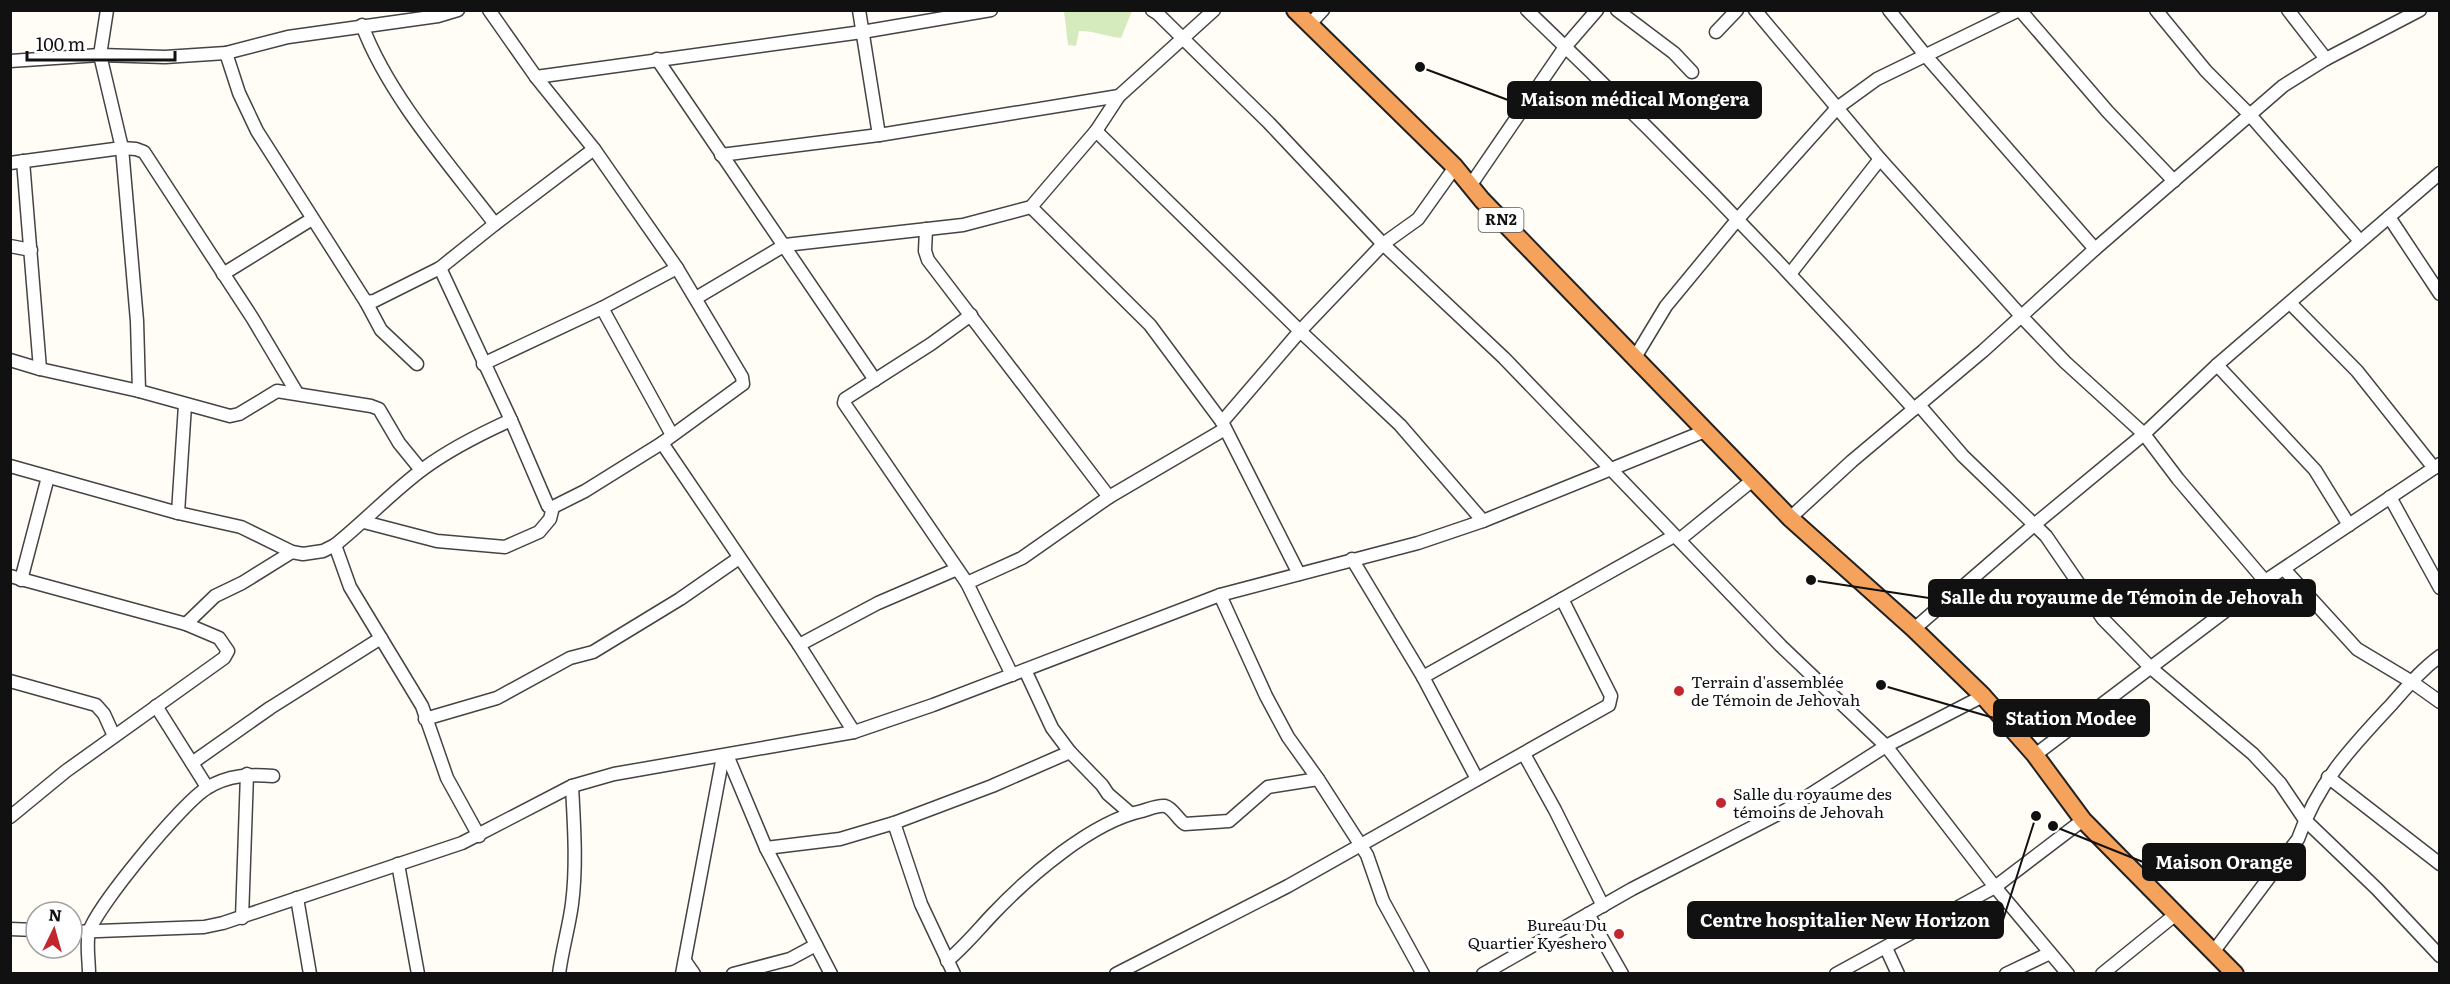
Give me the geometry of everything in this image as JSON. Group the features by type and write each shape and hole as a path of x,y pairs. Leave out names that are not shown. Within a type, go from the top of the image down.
{"highway":[{"name":"RN2","path":"1295,10 1455,167 1470,186 1634,359 1790,518 1914,629 1983,696 2035,754 2083,820 2235,974"}],"street":[{"path":"107,10 100,55 122,148 137,321 139,391"},
{"path":"10,61 100,55 165,57 226,53 288,37 438,16 458,10"},
{"path":"440,268 511,420 546,505 553,507 585,491 667,439 743,384 742,377 677,268 594,149 536,76 489,10"},
{"path":"859,10 879,135"},
{"path":"536,76 862,32 991,10"},
{"path":"1152,10 1185,38 1383,244 1504,358 1781,645 1886,746 1995,887 2068,974"},
{"path":"696,298 785,245 982,222 1031,207 1096,131 1119,96 1214,10"},
{"path":"1309,25 1323,10"},
{"path":"1527,10 1653,133 1790,273 1963,456 2048,538 2103,620 2151,668 2253,754 2280,783 2305,820 2377,889 2439,956"},
{"path":"1470,186 1565,47 1597,10"},
{"path":"1617,10 1674,53 1692,72"},
{"path":"1716,32 1737,10"},
{"path":"1755,10 1880,159 2022,317 2068,365 2144,434 2178,479 2265,581"},
{"path":"1889,10 1926,56 2095,249"},
{"path":"1634,359 1666,306 1737,220 1837,108 1877,79 2019,10 2109,112 2174,181"},
{"path":"2156,10 2206,71 2250,115 2360,241"},
{"path":"2288,10 2326,59"},
{"path":"1790,518 2283,86 2326,59 2416,11"},
{"path":"362,25 369,44 394,88 495,224"},
{"path":"226,53 247,112 312,219 366,302 381,330 417,364"},
{"path":"657,59 875,380"},
{"path":"721,155 879,135 1119,96"},
{"path":"1096,131 1300,331 1400,425 1483,521"},
{"path":"40,369 31,250 17,162 122,148 136,149 144,152 253,319 297,393"},
{"path":"366,302 374,301 440,268 594,149"},
{"path":"1790,273 1880,159"},
{"path":"967,583 1022,558 1109,497 1224,425 1300,331 1383,244 1414,224 1455,167"},
{"path":"1914,629 2144,434 2217,365 2439,173"},
{"path":"1031,207 1150,325 1224,425 1299,574"},
{"path":"2389,217 2439,294"},
{"path":"223,274 312,219"},
{"path":"926,230 928,260 1109,497"},
{"path":"10,246 31,250"},
{"path":"483,364 602,308 677,268"},
{"path":"2035,754 2265,581 2437,466 2357,370 2290,303"},
{"path":"602,308 667,439 739,558 799,645 854,732"},
{"path":"971,315 931,344 845,399 844,403 967,583 1012,675"},
{"path":"10,360 235,416 274,391 371,406 379,410 399,443 421,470"},
{"path":"2217,365 2314,470 2349,525"},
{"path":"178,513 185,405"},
{"path":"10,466 178,513 241,528 292,552 312,554 335,545 421,470 464,442 511,420"},
{"path":"84,933 204,927 242,918 479,836 572,786 614,774 854,732 1012,675 1220,595 1418,543 1483,521 1705,431"},
{"path":"11,816 66,771 227,655 227,648 219,638 186,624 16,578 48,477"},
{"path":"1423,677 1677,538 1754,479"},
{"path":"2390,497 2439,588"},
{"path":"364,522 437,541 505,547 540,532 550,519 553,507"},
{"path":"335,545 350,587 422,706 447,778 479,836"},
{"path":"186,624 215,596 242,584 292,552"},
{"path":"425,720 496,698 570,658 599,649 680,599 739,558"},
{"path":"1352,559 1423,677 1477,779"},
{"path":"799,645 878,603 957,569"},
{"path":"2284,569 2357,649 2412,682 2439,702"},
{"path":"1220,595 1266,696 1288,737 1367,855 1383,901 1423,974"},
{"path":"1116,974 1288,886 1609,705 1611,700 1562,599"},
{"path":"192,763 270,708 381,638"},
{"path":"2214,951 2298,839 2305,820 2328,777 2420,671 2439,656"},
{"path":"1025,670 1047,722 1070,752 1096,777 1107,794 1130,813"},
{"path":"10,681 96,705 104,714 114,736"},
{"path":"1483,974 1588,914 1786,810 1886,746 1983,696"},
{"path":"156,706 207,787"},
{"path":"766,848 840,839 894,823 992,786 1070,752"},
{"path":"1524,754 1603,906"},
{"path":"725,755 766,848 831,974"},
{"path":"682,974 725,755"},
{"path":"242,918 247,774"},
{"path":"89,974 89,933 107,903 140,859 178,815 207,787 247,774 273,776"},
{"path":"2328,777 2439,864"},
{"path":"947,961 993,914 1037,874 1088,834 1130,813 1164,806 1185,824 1229,821 1268,787 1318,779"},
{"path":"559,974 561,952 572,906 575,876 572,786"},
{"path":"1836,974 1995,887 2083,820"},
{"path":"894,823 921,904 954,974"},
{"path":"398,864 418,974"},
{"path":"297,898 310,974"},
{"path":"1588,914 1622,974"},
{"path":"2102,974 2176,914"},
{"path":"733,974 790,959 816,945"},
{"path":"1886,948 1898,974"},
{"path":"2006,974 2050,953"},
{"path":"685,961 694,974"}],"green space":[{"path":"1064,10 1132,11 1121,38 1079,31 1076,46 1068,45"}],"place":[{"name":"Maison médical Mongera","path":"1420,67"},
{"name":"Salle du royaume de Témoin de Jehovah","path":"1811,580"},
{"name":"Station Modee","path":"1881,685"},
{"name":"Terrain d'assemblée de Témoin de Jehovah","path":"1679,691"},
{"name":"Salle du royaume des témoins de Jehovah","path":"1721,803"},
{"name":"Centre hospitalier New Horizon","path":"2036,816"},
{"name":"Maison Orange","path":"2053,826"},
{"name":"Bureau Du Quartier Kyeshero","path":"1619,934"}]}
